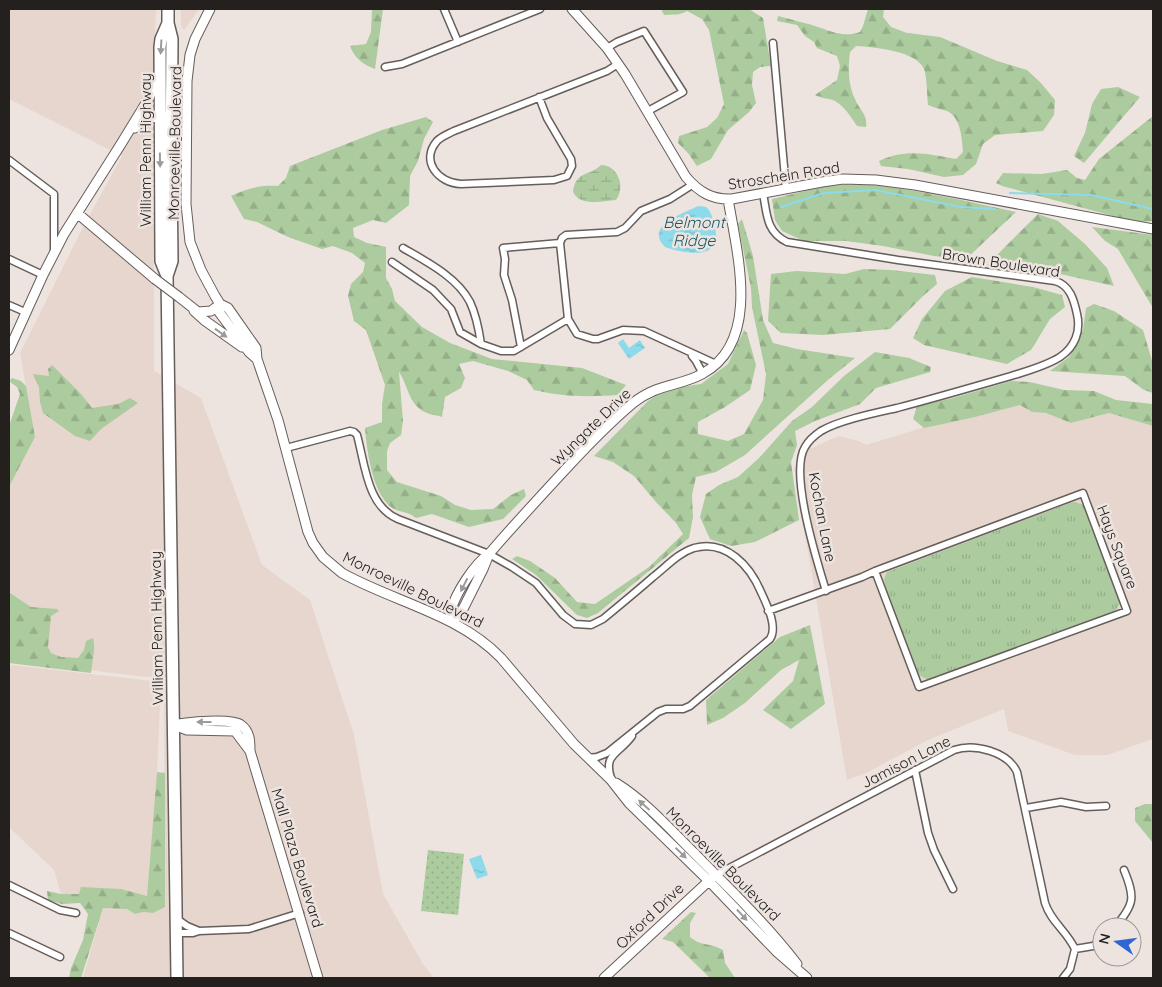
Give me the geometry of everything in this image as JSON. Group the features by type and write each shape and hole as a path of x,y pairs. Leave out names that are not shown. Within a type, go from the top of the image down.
{"highway":[{"name":"William Penn Highway","path":"163,114 172,39 168,23 168,9"},
{"name":"William Penn Highway","path":"168,23 161,39 160,71 163,114 161,261 167,276 178,978"}],"main road":[{"name":"Monroeville Boulevard","path":"210,9 195,38 189,64 186,204 188,234 193,252 205,279 220,304 228,308 256,348 286,448 308,532 316,548 327,562 349,577 451,622 475,635 496,652 568,736 611,780 629,803 712,878 776,951 806,978"},
{"name":"Stroschein Road","path":"572,9 607,48 618,64 648,111 675,162 692,185 712,197 728,199 837,180 876,180 925,187 1153,229"},
{"path":"9,350 54,253 76,213 152,92 160,71"},
{"path":"138,116 144,112 163,114"},
{"path":"121,144 141,120 163,114"},
{"name":"Wyngate Drive","path":"451,622 451,611 476,564 489,554 574,460 631,404 650,391 703,374 726,353 735,336 741,306 739,264 728,199"},
{"path":"76,213 210,325 249,352"},
{"path":"178,297 198,306 220,304"},
{"name":"Monroeville Boulevard","path":"220,304 219,312 249,352 258,359"},
{"path":"194,311 200,313 209,312 220,304"},
{"name":"Mall Plaza Boulevard","path":"174,725 187,730 235,731 250,751 319,977"},
{"name":"Oxford Drive","path":"604,978 712,878"}],"street":[{"path":"444,9 458,42"},
{"path":"385,67 402,64 540,9"},
{"path":"607,48 644,31 682,92 648,111"},
{"path":"773,43 786,189"},
{"path":"539,98 547,118 571,159 572,166 567,176 554,180 461,184 450,182 438,175 432,166 431,157 433,147 439,139 454,131 607,71 618,64"},
{"path":"9,160 54,194 54,253"},
{"path":"692,185 670,199 641,211 625,228 617,232 566,235 562,238 560,243 568,319 577,334 587,338 598,339 623,330 638,330 654,334 687,352 716,364"},
{"name":"Brown Boulevard","path":"763,193 772,230 787,242 898,260 1055,281 1066,286 1078,316 1078,330 1075,340 1060,357 1030,370 957,392 830,426 811,438 805,447"},
{"path":"521,347 512,300 504,274 505,259 503,248 560,243"},
{"path":"403,248 438,269 464,294 473,309 482,344"},
{"path":"9,259 43,275"},
{"path":"392,262 433,290 451,309 460,332 482,344 506,352 514,351 568,319"},
{"path":"9,305 25,312"},
{"path":"687,352 696,360 703,374"},
{"path":"286,448 350,431 354,432 357,435 371,489 382,509 398,519 489,554 544,590 567,618 580,625 597,623 679,556 689,550 700,547 722,550 735,556 743,563 757,583 768,611 773,632 766,644 690,706 682,709 662,710 607,753 588,758"},
{"name":"Kochan Lane","path":"805,447 799,463 801,488 812,545 826,591"},
{"name":"Hays Square","path":"1083,493 1127,611 919,687 875,571 1083,493"},
{"path":"768,611 826,591 875,571"},
{"path":"611,780 608,769 609,760 625,746 635,731"},
{"name":"Jamison Lane","path":"712,878 914,770 960,748 972,748 994,753 1015,767 1026,808 1045,904 1048,912 1066,933 1075,949"},
{"path":"914,770 928,833 953,889"},
{"path":"1026,808 1061,802 1086,807 1106,806"},
{"path":"1124,870 1131,887 1132,903 1124,917"},
{"path":"9,886 60,910 76,913"},
{"path":"177,933 244,930 300,913"},
{"path":"177,919 199,931"},
{"path":"9,933 60,957"},
{"path":"1063,978 1070,969 1075,949 1092,946"}],"shaded area":[{"path":"9,9 156,9 153,88 154,371 201,398 262,565 310,600 354,735 383,894 423,964 434,978 83,978 103,908 127,909 135,914 143,912 153,913 165,907 164,679 13,661 36,611 9,591 9,487 35,437 20,353 81,231 122,156 9,99"},
{"path":"181,9 199,9 184,30 181,26"},
{"path":"1020,405 1032,412 1046,413 1071,423 1109,413 1153,426 1153,739 1107,755 1075,755 1008,731 1004,709 928,740 866,773 847,780 794,469 803,444 812,448 838,436 859,441 866,445 935,424 975,417"},
{"path":"12,665 161,682 157,772 147,896 134,894 61,894 54,870 9,827 9,667"}],"green space":[{"path":"372,9 383,9 375,69 360,60 350,46 366,44 371,32"},
{"path":"661,9 749,9 763,18 771,66 760,67 753,72 752,85 756,103 749,112 728,130 711,159 697,166 678,143 679,136 707,127 717,118 724,104 709,30 702,19 687,11 664,15"},
{"path":"868,9 884,9 883,17 891,27 907,33 940,37 997,61 1027,70 1055,100 1054,115 1043,131 995,135 983,144 976,164 963,175 944,177 908,169 881,166 879,161 898,154 917,153 956,159 963,152 960,129 955,118 947,111 928,105 925,72 920,63 904,54 884,49 856,46 850,52 851,88 866,119 866,127 857,126 838,103 815,95 837,80 840,66 837,56 817,48 814,42 805,36 797,25 777,21 778,16 836,33 850,34 860,32"},
{"path":"1118,87 1140,97 1084,163 1074,156 1085,133 1092,104 1101,89"},
{"path":"1153,116 1153,221 1135,222 996,183 1003,173 1042,174 1067,170 1077,178 1085,180 1099,159"},
{"path":"426,117 433,122 424,139 418,161 410,176 409,205 386,223 373,220 353,228 354,237 367,243 386,247 386,278 392,289 395,301 422,327 450,343 492,359 582,368 626,385 618,395 586,396 556,394 534,390 527,380 508,371 473,361 459,364 465,378 461,388 445,397 442,417 422,411 416,405 399,372 403,421 401,435 390,443 387,451 387,470 397,482 441,496 455,505 471,510 493,509 511,495 524,489 526,496 503,519 469,527 432,514 416,518 391,507 379,492 369,459 365,428 382,422 385,385 366,330 354,321 348,296 351,284 363,272 365,263 352,253 333,246 322,249 288,237 257,222 244,219 231,196 254,188 278,186 286,178 290,166 382,130"},
{"path":"601,165 612,169 619,178 619,195 616,200 592,202 581,200 573,192 577,180"},
{"path":"861,184 920,192 1016,212 966,259 934,256 846,241 804,241 782,231 775,220 772,199 825,186"},
{"path":"1038,214 1058,221 1085,244 1107,268 1114,286 1051,272 987,265"},
{"path":"742,219 753,256 763,320 773,343 797,349 855,358 745,455 716,472 696,477 692,495 693,517 689,538 598,613 587,618 577,615 536,575 512,559 517,556 530,561 555,578 577,602 595,604 649,567 683,534 676,523 634,476 613,462 594,456 648,401 667,389 701,384 728,364 744,330 747,333 756,365 750,390 698,422 698,434 728,441 744,434 763,400 766,374 738,224"},
{"path":"1092,227 1153,235 1153,308 1118,249 1105,241"},
{"path":"864,269 935,275 937,284 890,329 823,335 781,333 768,321 771,274 797,271 845,274"},
{"path":"972,277 1033,287 1062,295 1065,307 1050,319 1031,350 1007,364 924,345 913,338 922,319 945,291"},
{"path":"1094,304 1114,311 1143,330 1153,364 1153,393 1144,390 1125,376 1050,371 1069,357 1083,330 1086,308"},
{"path":"875,352 909,358 931,367 930,372 876,388 860,404 815,421 795,431 797,445 791,462 799,520 755,542 731,546 710,539 700,517 706,494 719,485 738,477 759,458 792,421 812,407 844,376"},
{"path":"52,365 92,408 118,404 130,398 138,403 101,429 90,441 75,436 43,413 39,387 33,374 49,376 48,369"},
{"path":"12,378 21,381 26,386 35,437 10,485 9,426 20,394 17,387 9,381"},
{"path":"1011,381 1030,382 1064,390 1094,391 1116,400 1153,404 1153,426 1109,413 1071,423 1046,413 1032,412 1020,405 924,428 913,419 917,406 953,398"},
{"path":"1075,502 1084,505 1086,508 1120,598 1120,603 1114,613 933,679 928,680 919,675 885,587 884,579 887,572"},
{"path":"9,592 31,607 57,609 59,611 51,616 48,647 51,653 61,657 78,658 84,650 86,641 93,638 94,651 91,673 9,663"},
{"path":"810,625 825,704 791,729 763,710 793,681 799,660 781,670 745,703 723,718 707,725 706,700 780,637"},
{"path":"157,772 165,773 165,907 153,913 143,912 135,914 127,909 103,908 81,978 69,978 71,968 83,940 88,914 80,903 62,904 48,900 47,891 61,894 79,894 81,887 121,889 147,896"},
{"path":"1145,804 1153,804 1153,843 1135,821 1135,808"},
{"path":"428,850 464,854 458,915 421,911"},
{"path":"691,912 696,913 690,923 690,937 698,942 723,950 725,963 735,978 710,978 673,942 662,939"}],"water":[{"name":"Belmont Ridge","path":"698,206 706,207 712,216 716,239 713,246 708,250 692,253 665,247 660,239 659,232 662,226 676,216"},
{"path":"623,339 629,348 640,340 645,348 629,359 618,343"},
{"path":"481,855 488,875 477,879 469,859"}],"waterway":[{"path":"781,207 824,193 875,190 961,207 995,209"},
{"path":"1010,193 1091,195 1153,209"}]}
